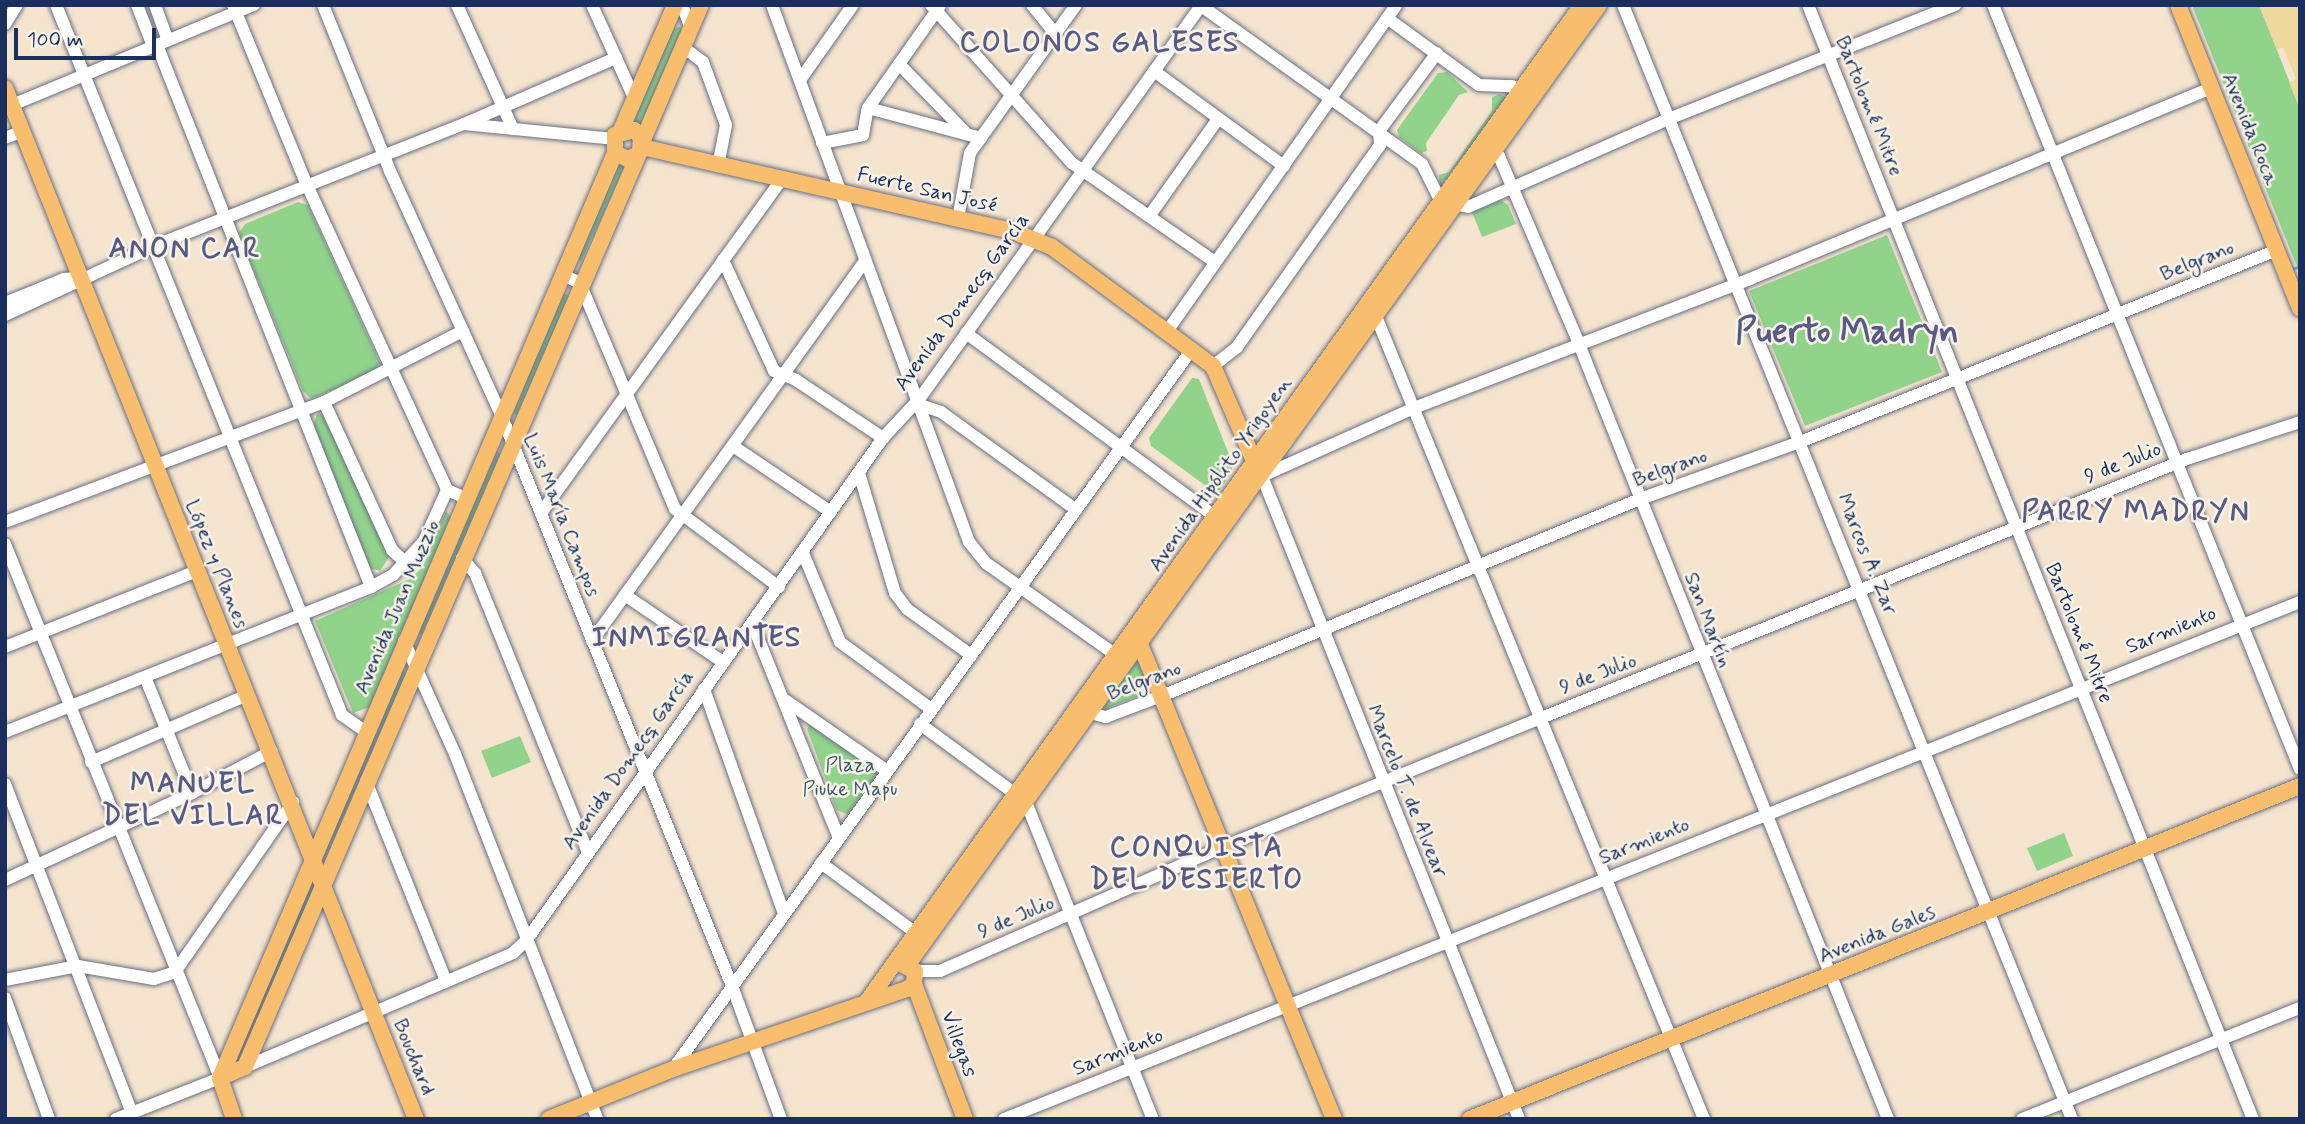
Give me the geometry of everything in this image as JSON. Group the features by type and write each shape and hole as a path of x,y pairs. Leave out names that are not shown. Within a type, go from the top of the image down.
{"main road":[{"name":"Avenida Juan Muzzio","path":"220,1078 311,856 563,275 616,141 675,5"},
{"name":"Avenida Juan Muzzio","path":"245,1067 701,5"},
{"name":"Avenida Hipólito Yrigoyen","path":"904,974 1021,798 1527,92 1582,5"},
{"name":"Avenida Hipólito Yrigoyen","path":"1527,92 1599,5"},
{"name":"Avenida Roca","path":"2178,5 2300,307"},
{"name":"López y Planes","path":"5,88 10,134 79,278 226,644 293,802 311,856 372,1011"},
{"path":"634,130 640,148 628,159 616,141 634,130"},
{"name":"Fuerte San José","path":"640,148 838,190 1034,238 1168,330 1213,366 1258,469"},
{"name":"Avenida Hipólito Yrigoyen","path":"1083,711 1116,655 1137,637"},
{"path":"1137,637 1164,695 1334,1119"},
{"name":"Avenida Gales","path":"1470,1119 2300,786"},
{"name":"Avenida Hipólito Yrigoyen","path":"904,974 916,933 1021,798"},
{"path":"299,818 310,824 328,817"},
{"path":"549,1119 673,1069 753,1044 868,1000 904,974"},
{"name":"Villegas","path":"904,974 964,1119"},
{"name":"Bouchard","path":"372,1011 416,1119"},
{"name":"Avenida Domecq García","path":"220,1078 245,1067"},
{"path":"220,1078 234,1119"}],"street":[{"path":"5,24 17,5"},
{"path":"56,5 342,715 366,733"},
{"path":"137,5 160,44 224,218 371,587"},
{"path":"155,5 160,44"},
{"path":"9,106 160,44 234,9 254,5"},
{"name":"Luis María Campos","path":"323,5 383,156 502,416 732,986 781,1119"},
{"path":"457,5 513,129"},
{"path":"592,5 635,100"},
{"path":"682,5 691,29"},
{"path":"772,5 838,190 921,402 969,542 986,563 1116,655"},
{"path":"800,80 853,5"},
{"path":"1032,5 1055,33"},
{"path":"958,219 970,153 1076,5"},
{"path":"1168,330 1396,5"},
{"name":"Marcos A. Zar","path":"1623,5 1671,118 1735,285 1862,592 1987,913 2072,1119"},
{"name":"Bartolomé Mitre","path":"1808,5 2253,1119"},
{"path":"1201,6 1331,95 1422,164 1447,205 1468,208 1514,190 1671,118 1955,5"},
{"path":"1993,5 2300,769"},
{"name":"Avenida Domecq García","path":"245,1067 513,953 526,941 884,438 921,402 1034,238 1201,6"},
{"path":"822,143 863,135 869,107 936,7 1010,98 1084,170 1215,262"},
{"path":"234,9 307,185 447,491 466,498"},
{"path":"1387,18 1479,85 1527,92"},
{"path":"683,47 703,62 726,125 718,166"},
{"path":"1213,366 1237,347 1380,145 1380,131 1437,53"},
{"path":"5,303 64,279 79,278 464,124 616,58"},
{"path":"899,64 966,134"},
{"path":"1154,71 1284,166"},
{"path":"1258,469 1895,221 2052,150 2210,88"},
{"path":"869,107 981,138"},
{"path":"1150,215 1217,119"},
{"path":"464,124 616,141"},
{"name":"San Martín","path":"1488,147 1514,190 1579,344 1888,1119"},
{"path":"541,513 782,179"},
{"name":"Belgrano","path":"1083,711 1106,717 1164,695 1640,499 1800,442 2277,250"},
{"path":"723,260 762,349 782,377 796,380 884,438"},
{"path":"592,641 865,261"},
{"path":"563,275 580,283 681,517 779,587"},
{"path":"5,315 67,289 79,278"},
{"path":"1372,308 1704,1119"},
{"path":"5,522 303,411 392,370 463,331"},
{"path":"967,333 1221,520"},
{"path":"673,1069 930,708 1192,349"},
{"path":"324,402 392,550 406,563"},
{"path":"921,402 941,412 1075,509"},
{"name":"9 de Julio","path":"904,974 940,971 1070,917 1223,847 1383,785 1541,718 1862,592 2177,463 2300,422"},
{"path":"733,446 831,512"},
{"name":"Marcelo T. de Alvear","path":"1258,469 1519,1119"},
{"path":"859,473 895,593 907,609 971,655"},
{"path":"5,732 371,587 406,563 424,541 447,491"},
{"path":"5,544 117,829 220,1078"},
{"path":"803,553 840,642 930,708"},
{"path":"462,558 474,573 588,852"},
{"path":"5,648 197,571"},
{"path":"625,595 723,662"},
{"name":"Sarmiento","path":"1004,1119 1448,943 1765,812 1924,751 2241,622 2300,602"},
{"path":"752,623 839,838"},
{"path":"404,642 417,664 597,1119"},
{"path":"145,677 192,793"},
{"path":"704,689 784,914"},
{"path":"91,761 247,695"},
{"path":"785,700 887,771"},
{"path":"920,724 1021,798 1153,1119"},
{"path":"5,880 39,867 272,751"},
{"path":"366,781 446,981"},
{"path":"5,784 78,966 132,1113"},
{"path":"5,980 78,966 153,979 175,972 293,802"},
{"path":"821,863 916,933"},
{"path":"5,999 49,1119"},
{"path":"2022,1119 2300,1008"},
{"name":"Avenida Domecq García","path":"116,1119 220,1078"}],"green space":[{"path":"2192,5 2259,5 2300,109 2300,274"},
{"path":"680,27 683,32 640,130 631,126 674,28"},
{"path":"1447,72 1468,92 1459,95 1426,143 1427,151 1421,153 1399,137 1397,130 1438,73"},
{"path":"1500,94 1507,98 1440,187 1439,175 1449,172 1492,111 1492,97"},
{"path":"617,160 626,164 581,262 577,256"},
{"path":"1501,200 1508,205 1516,224 1482,237 1472,212"},
{"path":"298,202 308,205 380,363 374,372 311,399 303,391 239,233 245,224"},
{"path":"1887,235 1942,372 1805,426 1749,291"},
{"path":"561,292 570,297 517,415 512,413"},
{"path":"1192,378 1199,379 1232,462 1232,471 1220,490 1213,491 1151,446 1149,438"},
{"path":"317,414 324,415 389,557 380,571 370,568 313,425"},
{"path":"496,451 502,456 421,635 416,632"},
{"path":"446,511 452,518 370,707 353,713 315,621 412,578 423,566"},
{"path":"1138,658 1151,691 1105,709 1105,704"},
{"path":"401,669 406,674 327,852 322,849"},
{"name":"Plaza Piuke Mapu","path":"810,724 876,768 878,774 851,816 837,810 807,729"},
{"path":"520,736 531,762 492,778 481,751"},
{"path":"2064,833 2073,856 2037,871 2027,848"},
{"path":"310,881 316,886 239,1057 234,1054"}],"sand":[{"path":"2259,5 2300,5 2300,109 2289,82 2296,79 2283,47 2277,50"}],"waterway":[{"path":"2291,270 2300,266"}],"district":[{"name":"COLONOS GALESES","path":"1100,44"},
{"name":"ANON CAR","path":"185,250"},
{"name":"Puerto Madryn","path":"1847,332"},
{"name":"PARRY MADRYN","path":"2136,513"},
{"name":"INMIGRANTES","path":"697,639"},
{"name":"MANUEL DEL VILLAR","path":"193,801"},
{"name":"CONQUISTA DEL DESIERTO","path":"1197,865"}]}
